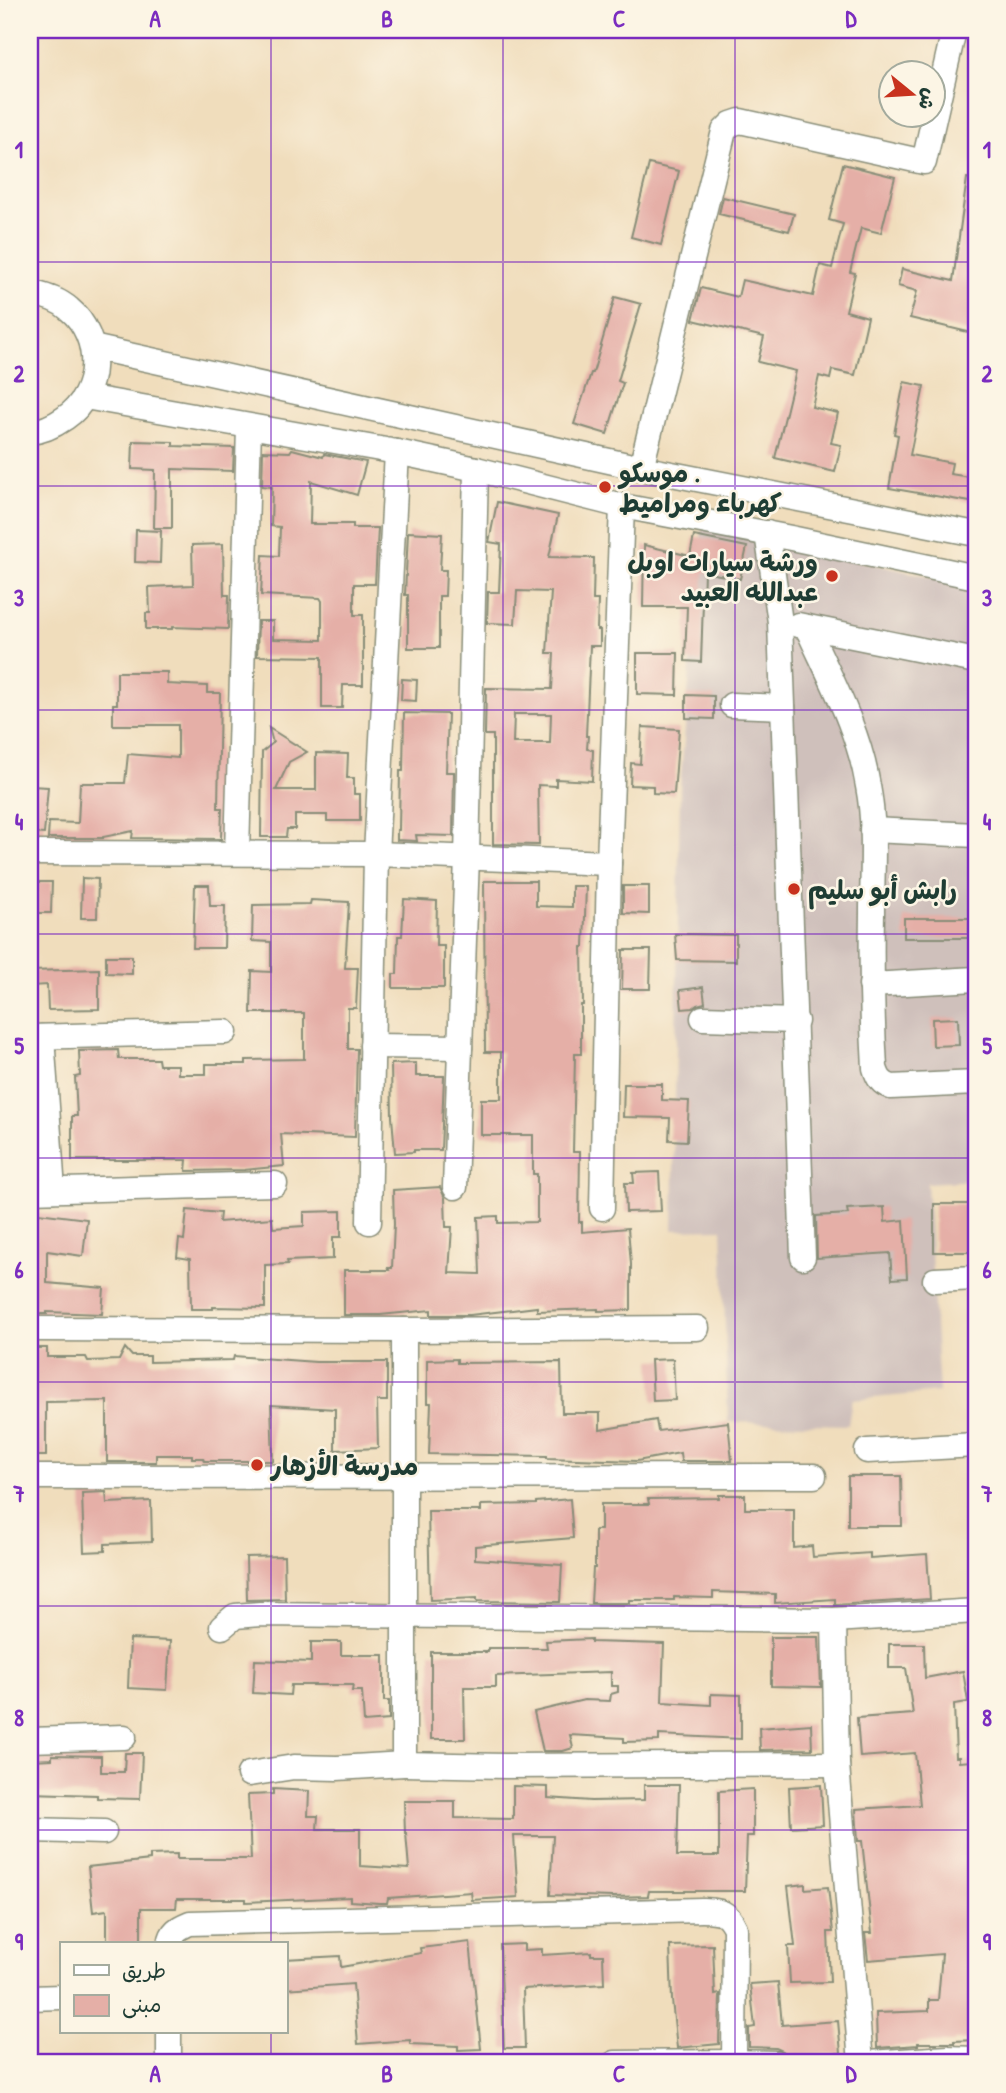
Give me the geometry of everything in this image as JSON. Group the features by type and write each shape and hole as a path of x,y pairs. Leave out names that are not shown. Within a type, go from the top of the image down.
{"street":[{"path":"641,468 723,131 740,121 924,162 954,30"},
{"path":"30,292 51,298 70,310 84,326 92,346 93,372 85,397 72,413 55,425 30,432"},
{"path":"92,346 641,468 976,534"},
{"path":"85,397 397,452 622,506 976,577"},
{"path":"237,853 249,427"},
{"path":"369,1222 376,854 397,452"},
{"path":"455,1187 467,857 476,469"},
{"path":"602,1208 622,506"},
{"path":"766,533 780,622 803,1257"},
{"path":"780,622 976,661"},
{"path":"807,627 846,714 863,762 872,807 871,985 877,1077 891,1087 976,1083"},
{"path":"732,705 783,707"},
{"path":"872,830 976,835"},
{"path":"30,853 376,854 610,863"},
{"path":"871,985 976,979"},
{"path":"703,1018 796,1021"},
{"path":"225,1032 36,1037 42,1191 275,1184"},
{"path":"372,1046 460,1047"},
{"path":"935,1280 976,1278"},
{"path":"30,1329 697,1328"},
{"path":"404,1330 404,1764"},
{"path":"867,1451 976,1445"},
{"path":"30,1477 814,1476"},
{"path":"222,1628 235,1616 260,1614 834,1620 976,1616"},
{"path":"834,1620 837,1764 861,2063"},
{"path":"30,1740 124,1737"},
{"path":"249,1774 294,1767 337,1768 404,1764 837,1764"},
{"path":"30,1830 104,1832"},
{"path":"170,1942 171,1936 178,1928 190,1923 721,1911 735,1928 734,2062"},
{"path":"30,1998 60,1997"},
{"path":"169,2034 169,2063"},
{"path":"869,2063 976,2059"},
{"path":"615,2063 775,2063"}],"shaded area":[{"path":"702,526 976,587 976,1180 927,1183 939,1392 852,1400 848,1425 728,1422 722,1229 673,1230 680,788"}],"building":[{"path":"649,164 679,171 661,245 631,237"},
{"path":"843,164 895,177 881,233 861,228 850,272 855,273 846,311 868,317 855,375 832,370 830,379 819,376 812,407 838,413 831,443 841,445 835,472 775,458 796,371 758,362 764,337 693,320 701,288 738,297 742,280 813,296 820,265 832,268 843,224 829,220"},
{"path":"967,178 976,179 976,334 910,318 917,291 898,286 902,269 953,281"},
{"path":"723,197 794,214 789,231 719,214"},
{"path":"615,297 641,304 618,381 623,383 607,434 574,424 593,373"},
{"path":"904,382 924,386 910,455 952,463 950,474 976,478 976,503 889,488 898,435 894,434"},
{"path":"133,441 173,442 173,446 234,448 233,471 172,469 172,528 154,528 155,470 132,469"},
{"path":"292,449 323,457 324,454 366,462 357,495 311,481 310,524 353,524 353,528 378,528 375,584 354,584 354,615 363,615 363,685 343,685 342,708 322,708 322,657 257,656 258,621 273,621 273,639 322,640 320,598 261,595 263,555 279,556 280,527 271,526 272,487 262,486 263,451 290,452"},
{"path":"497,502 558,515 549,557 594,558 593,600 598,600 597,630 600,630 600,646 590,646 586,736 587,749 593,750 592,781 556,779 556,786 538,785 539,845 493,844 493,735 485,735 486,688 552,689 554,653 547,653 551,592 517,591 515,624 487,623 488,592 499,592 501,544 489,542","holes":["514,714 551,714 550,743 513,743"]},
{"path":"136,530 161,531 160,563 135,562"},
{"path":"408,532 442,534 440,570 446,570 445,596 439,596 439,648 408,648 408,595 405,595"},
{"path":"694,536 747,547 740,579 704,572 701,662 685,661 687,607 643,607 644,545 690,556"},
{"path":"223,544 224,595 229,595 228,629 146,629 146,613 150,613 149,587 193,585 192,545"},
{"path":"637,653 678,653 677,695 637,694"},
{"path":"117,672 167,672 167,684 207,686 207,693 220,693 218,808 222,808 221,839 132,838 133,831 103,838 48,838 49,822 78,823 80,783 125,783 128,754 178,758 178,725 113,725 113,704 117,704"},
{"path":"402,679 417,680 416,701 401,700"},
{"path":"686,695 714,696 714,719 686,718"},
{"path":"404,713 448,714 446,772 454,772 453,836 416,835 417,841 397,840 400,771 403,771"},
{"path":"642,727 679,729 674,794 653,793 653,786 630,785 631,763 640,764"},
{"path":"269,728 307,752 289,762 276,790 316,790 316,753 348,754 347,778 354,778 354,794 360,794 360,821 327,821 327,815 295,815 295,829 287,829 286,837 261,837 262,752 273,743"},
{"path":"30,786 48,787 44,834 30,833"},
{"path":"82,878 98,879 97,918 81,918"},
{"path":"484,881 536,881 536,906 572,907 572,886 586,886 582,947 581,1054 575,1054 573,1152 580,1152 579,1222 582,1222 582,1232 628,1228 631,1310 537,1311 537,1307 470,1315 431,1315 431,1310 344,1315 344,1270 392,1268 393,1190 440,1187 445,1198 446,1227 452,1227 449,1273 480,1274 478,1217 498,1216 498,1223 537,1222 537,1174 533,1174 533,1135 481,1135 481,1099 501,1099 501,1052 485,1052"},
{"path":"30,882 52,882 51,913 30,913"},
{"path":"195,885 209,885 210,906 225,906 224,948 193,948"},
{"path":"623,886 649,886 649,914 623,913"},
{"path":"404,899 437,901 436,946 444,946 444,988 393,988 393,974 397,974 398,936 402,936"},
{"path":"311,900 349,902 345,968 358,968 356,1008 348,1008 348,1049 357,1049 355,1137 281,1134 284,1166 244,1170 186,1171 187,1160 72,1160 72,1116 77,1116 75,1077 80,1076 79,1051 118,1050 119,1059 158,1059 159,1065 178,1065 178,1074 206,1074 206,1064 304,1059 304,1013 251,1013 252,971 271,972 271,942 252,941 253,905 310,904"},
{"path":"904,918 970,918 969,938 904,938"},
{"path":"675,934 736,935 736,961 677,960"},
{"path":"623,950 651,950 650,989 622,989"},
{"path":"106,956 132,956 132,974 106,973"},
{"path":"99,969 99,1009 48,1010 47,985 30,986 30,971"},
{"path":"703,987 705,1003 682,1009 680,990"},
{"path":"958,1018 959,1045 933,1046 932,1019"},
{"path":"416,1063 416,1076 444,1076 441,1150 395,1153 391,1064"},
{"path":"624,1084 662,1084 662,1100 689,1101 687,1141 669,1140 670,1118 623,1117"},
{"path":"659,1172 661,1211 626,1212 625,1183 634,1183 633,1173"},
{"path":"934,1204 976,1204 976,1252 934,1252"},
{"path":"884,1207 885,1222 904,1220 907,1278 892,1279 890,1253 817,1258 816,1216 848,1214 847,1209"},
{"path":"187,1210 220,1213 219,1222 272,1218 273,1228 304,1226 304,1212 341,1211 341,1237 333,1237 333,1259 265,1265 265,1308 191,1309 190,1259 177,1257 179,1239 184,1240"},
{"path":"30,1212 87,1219 83,1256 47,1251 47,1283 104,1288 102,1314 30,1314"},
{"path":"30,1348 47,1348 47,1357 86,1357 88,1361 119,1360 125,1348 132,1356 150,1356 150,1362 233,1360 234,1356 316,1362 387,1362 387,1401 377,1401 378,1448 335,1450 335,1409 271,1405 273,1461 204,1461 203,1458 192,1458 192,1455 156,1455 156,1462 107,1462 107,1401 46,1402 46,1456 30,1456"},
{"path":"457,1359 457,1363 561,1362 562,1413 600,1413 600,1430 656,1420 658,1431 728,1422 732,1461 681,1461 680,1453 637,1461 429,1454 431,1403 427,1403 427,1360"},
{"path":"673,1359 675,1400 653,1401 651,1360"},
{"path":"848,1476 901,1476 902,1526 848,1526"},
{"path":"106,1492 107,1503 151,1501 152,1542 105,1544 105,1551 84,1552 82,1493"},
{"path":"719,1495 745,1495 745,1509 794,1509 794,1548 812,1546 813,1557 870,1553 870,1558 927,1554 930,1599 835,1605 835,1599 775,1603 775,1594 713,1592 713,1598 674,1597 674,1600 591,1603 595,1530 601,1530 601,1504 649,1504 648,1499 719,1498"},
{"path":"570,1499 573,1538 475,1546 475,1559 562,1565 560,1602 477,1601 477,1598 430,1600 428,1511 481,1511 481,1505 536,1504"},
{"path":"284,1556 285,1599 247,1600 246,1557"},
{"path":"771,1637 819,1637 821,1687 771,1686"},
{"path":"130,1639 170,1641 167,1690 128,1688"},
{"path":"591,1639 591,1642 664,1644 662,1702 711,1705 711,1694 741,1695 741,1739 659,1735 659,1741 624,1742 624,1738 570,1735 573,1748 543,1751 534,1712 584,1700 610,1701 611,1694 618,1692 618,1686 611,1686 611,1672 496,1676 496,1687 464,1687 465,1739 431,1739 431,1652 547,1648 546,1641"},
{"path":"311,1642 341,1642 341,1655 384,1655 384,1701 389,1701 389,1720 364,1722 362,1691 352,1691 353,1685 291,1685 290,1695 253,1693 255,1660 311,1662"},
{"path":"889,1644 924,1644 925,1678 963,1671 968,1702 954,1704 956,1757 959,1757 959,1762 972,1761 975,1807 973,1840 976,1839 976,2040 877,2048 876,2013 929,2011 929,2000 938,2000 942,1954 868,1960 865,1933 872,1933 862,1841 858,1841 856,1809 920,1805 915,1753 860,1757 857,1718 913,1714 906,1668 889,1668"},
{"path":"811,1724 812,1749 760,1750 759,1728"},
{"path":"125,1753 142,1753 140,1799 30,1793 30,1760 52,1759 52,1755 101,1756 101,1772 124,1772"},
{"path":"644,1785 679,1785 677,1856 719,1856 719,1791 753,1789 753,1836 747,1836 745,1891 649,1891 648,1896 613,1897 550,1895 553,1836 514,1836 518,1897 472,1900 471,1892 388,1898 387,1903 350,1901 350,1897 246,1902 246,1899 177,1899 176,1908 141,1908 141,1942 107,1942 107,1910 93,1912 88,1867 150,1860 150,1855 177,1854 177,1859 251,1859 248,1795 273,1794 273,1789 309,1791 308,1816 318,1816 317,1829 360,1829 360,1866 409,1869 404,1801 455,1801 455,1818 513,1819 513,1786 548,1787 548,1798 591,1801 644,1800"},
{"path":"821,1785 823,1825 791,1827 789,1787"},
{"path":"805,1884 805,1889 828,1887 833,1932 828,1932 830,1982 790,1983 788,1946 795,1946 788,1886"},
{"path":"470,1942 481,2049 458,2050 458,2046 410,2044 410,2040 358,2044 353,1984 287,1989 287,1959 340,1956 341,1967 421,1953 420,1948"},
{"path":"524,1944 524,1950 542,1949 542,1955 591,1952 591,1955 603,1955 604,1984 523,1989 525,2048 504,2048 500,1945"},
{"path":"713,1945 715,1995 720,1994 719,2044 677,2048 670,1946"},
{"path":"778,1982 782,2025 838,2021 841,2053 788,2057 776,2048 749,2047 749,2028 755,2027 750,1984"}],"place":[{"name":"موسكو . كهرباء ومراميط","path":"605,487"},
{"name":"ورشة سيارات اوبل عبدالله العبيد","path":"832,576"},
{"name":"رابش أبو سليم","path":"794,889"},
{"name":"مدرسة الأزهار","path":"257,1465"}]}
